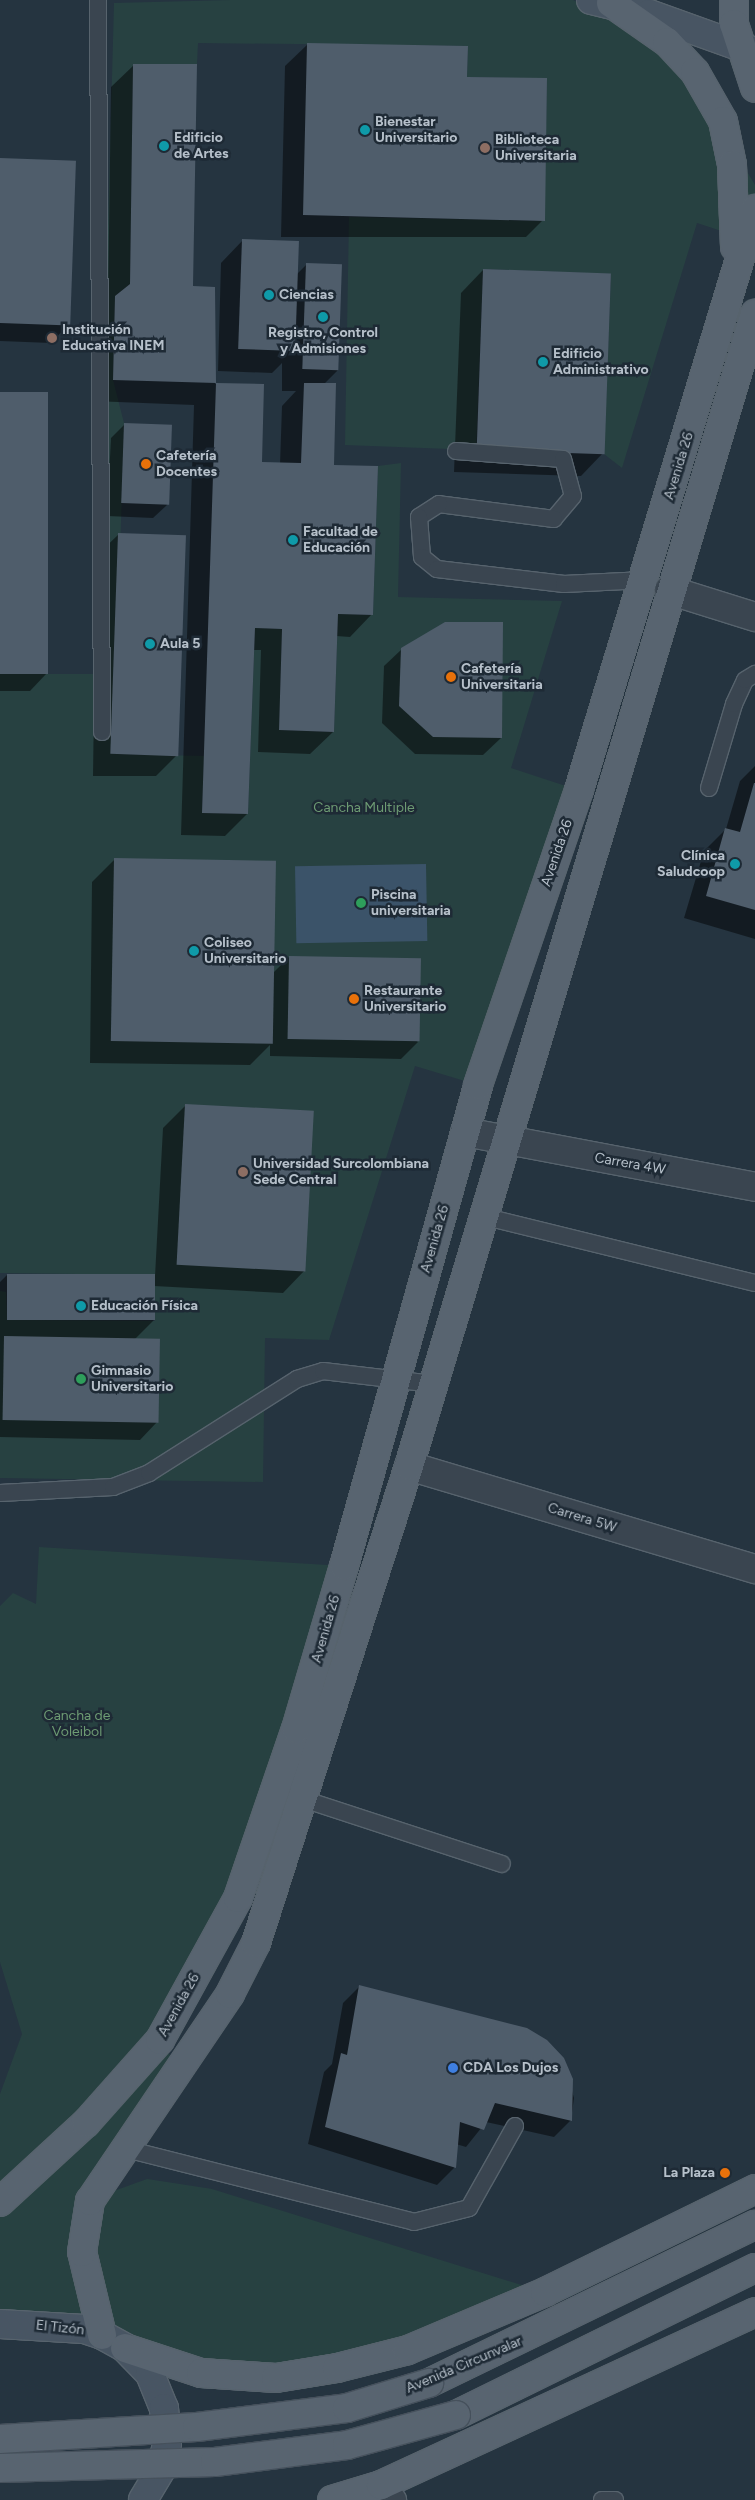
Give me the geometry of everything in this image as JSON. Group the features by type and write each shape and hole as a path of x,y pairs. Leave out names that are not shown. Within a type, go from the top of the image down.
{"main road":[{"path":"734,0 748,51 755,88"},
{"path":"601,1 748,51"},
{"path":"601,1 667,42 695,72 723,121 734,187 735,280"},
{"name":"Avenida 26","path":"113,2341 82,2252 90,2200 230,1994 256,1943 409,1466 504,1141 583,897 657,585 755,209"},
{"name":"Avenida 26","path":"0,2202 86,2123 160,2040 238,1898 296,1729 465,1132 657,585 755,314"},
{"path":"113,2341 201,2373 276,2378 338,2368 408,2350 545,2292 755,2189"},
{"name":"Avenida Circunvalar","path":"0,2439 197,2427 347,2408 429,2383 755,2225"},
{"path":"0,2468 215,2462 347,2445 456,2415 755,2268"},
{"path":"332,2500 386,2493 755,2312"},
{"name":"El Tizón","path":"0,2324 84,2329 113,2341"},
{"path":"113,2341 150,2374 164,2408 167,2443 162,2468 143,2500"}],"street":[{"path":"657,585 755,617"},
{"name":"Carrera 4W","path":"465,1132 504,1141 755,1187"},
{"name":"Carrera 5W","path":"409,1466 755,1569"}],"lane":[{"path":"98,0 102,732"},
{"path":"456,451 563,459 573,496 554,519 439,504 419,516 422,557 437,569 564,584 657,585"},
{"path":"709,788 734,704 745,680 755,674"},
{"path":"482,1216 755,1283"},
{"path":"0,1493 112,1487 149,1473 297,1378 323,1370 397,1377 432,1384"},
{"path":"303,1799 502,1864"},
{"path":"126,2149 414,2222 469,2208 515,2126"},
{"path":"602,2500 615,2500"}],"green space":[{"name":"Cancha Multiple","path":"231,0 573,0 652,37 725,134 755,185 755,208 746,239 697,223 622,468 604,454 611,274 483,269 476,450 345,445 349,217 544,221 547,79 467,77 468,46 198,43 197,64 133,64 130,284 115,296 113,380 124,423 114,754 204,756 202,813 248,814 255,628 282,629 279,730 334,732 338,614 373,615 378,466 401,463 398,597 562,601 511,768 578,790 478,1085 415,1066 329,1340 265,1338 263,1482 0,1478 0,1291 6,1292 7,1320 155,1321 155,1275 0,1273 0,674 96,674 114,3"},
{"name":"Cancha de Voleibol","path":"39,1547 344,1566 237,1899 162,2043 178,2068 111,2192 147,2179 212,2189 544,2292 408,2349 276,2377 111,2340 0,2324 0,2094 22,2034 0,1962 0,1606 13,1593 36,1604"}],"water":[{"name":"Piscina universitaria","path":"426,864 427,941 296,943 295,866"}],"building":[{"path":"307,43 468,46 467,77 547,78 545,221 303,215"},
{"path":"133,64 197,64 193,286 215,287 216,383 113,380 115,296 130,284"},
{"path":"0,158 76,161 70,326 0,323"},
{"name":"Ciencias","path":"242,239 299,241 295,351 238,349"},
{"name":"Registro, Control y Admisiones","path":"306,263 342,264 338,370 302,369"},
{"name":"Edificio Administrativo","path":"483,269 611,273 605,454 477,450"},
{"name":"Facultad de Educación","path":"216,383 264,384 262,462 301,463 304,383 336,383 334,465 378,466 373,615 338,614 334,732 279,730 282,629 255,628 248,814 202,813"},
{"path":"0,392 48,392 48,674 0,674"},
{"name":"Cafetería Docentes","path":"124,423 172,425 169,505 121,503"},
{"name":"Aula 5","path":"118,533 186,535 178,756 110,754"},
{"name":"Cafetería Universitaria","path":"445,622 503,622 502,738 433,737 399,706 401,648"},
{"name":"Clínica Saludcoop","path":"754,783 755,910 706,896 725,828 740,832"},
{"name":"Coliseo Universitario","path":"114,858 276,861 273,1044 111,1041"},
{"name":"Restaurante Universitario","path":"289,956 421,958 420,1041 288,1039"},
{"path":"185,1104 314,1111 305,1272 177,1265"},
{"name":"Educación Física","path":"7,1274 155,1274 155,1320 7,1320"},
{"name":"Gimnasio Universitario","path":"4,1336 160,1339 159,1423 3,1420"},
{"name":"CDA Los Dujos","path":"359,1985 527,2028 547,2040 564,2058 573,2079 572,2121 495,2103 484,2130 460,2122 456,2168 325,2127 341,2053 347,2055"}],"place":[{"name":"Bienestar Universitario","path":"365,130"},
{"name":"Edificio de Artes","path":"164,146"},
{"name":"Biblioteca Universitaria","path":"485,148"},
{"name":"Ciencias","path":"269,295"},
{"name":"Registro, Control y Admisiones","path":"323,317"},
{"name":"Institución Educativa INEM","path":"52,338"},
{"name":"Edificio Administrativo","path":"543,362"},
{"name":"Cafetería Docentes","path":"146,464"},
{"name":"Facultad de Educación","path":"293,540"},
{"name":"Aula 5","path":"150,644"},
{"name":"Cafetería Universitaria","path":"451,677"},
{"name":"Clínica Saludcoop","path":"735,864"},
{"name":"Piscina universitaria","path":"361,903"},
{"name":"Coliseo Universitario","path":"194,951"},
{"name":"Restaurante Universitario","path":"354,999"},
{"name":"Universidad Surcolombiana Sede Central","path":"243,1172"},
{"name":"Educación Física","path":"81,1306"},
{"name":"Gimnasio Universitario","path":"81,1379"},
{"name":"CDA Los Dujos","path":"453,2068"},
{"name":"La Plaza","path":"725,2173"}]}
